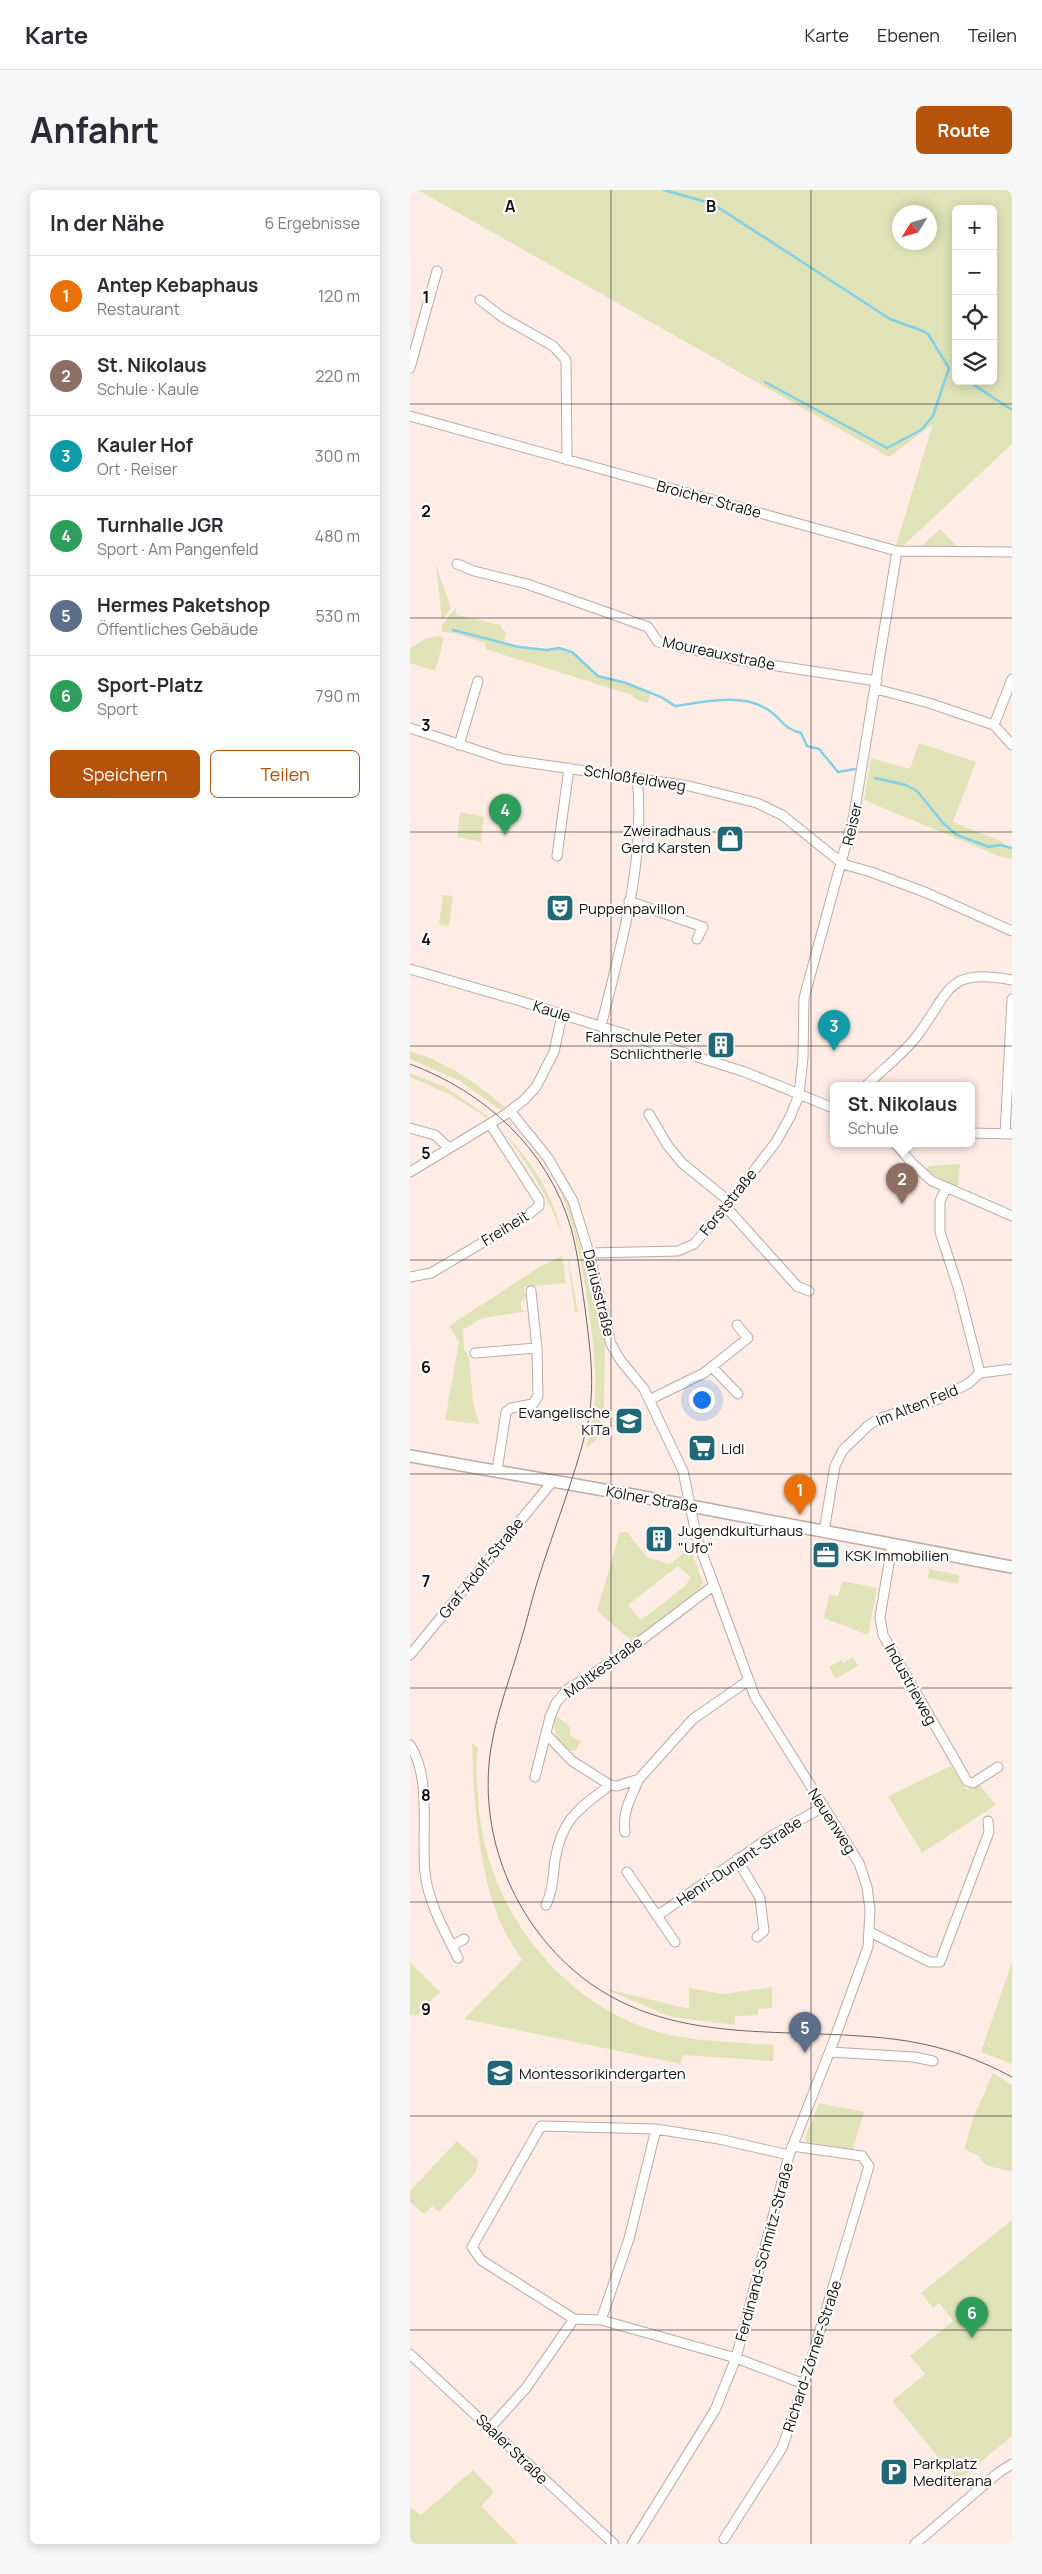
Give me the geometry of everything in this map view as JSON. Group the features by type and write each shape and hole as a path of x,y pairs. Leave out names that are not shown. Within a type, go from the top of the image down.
{"main road":[{"name":"Kölner Straße","path":"410,1456 690,1506 1012,1567"}],"street":[{"path":"410,368 437,271"},
{"path":"480,300 502,317 554,346 566,360 567,460"},
{"name":"Broicher Straße","path":"410,416 897,551 1012,552"},
{"name":"Reiser","path":"799,1094 803,1058 802,1013 806,985 843,864 862,774 897,551"},
{"name":"Moureauxstraße","path":"457,564 474,571 541,588 648,627 658,642 738,660 876,685 994,725"},
{"path":"1012,679 994,725 1012,746"},
{"path":"459,745 478,682"},
{"name":"Schloßfeldweg","path":"410,728 504,759 689,786 769,807 843,864"},
{"path":"557,856 569,768"},
{"path":"601,1026 629,901 638,847 640,810 637,777"},
{"path":"843,864 927,892 1012,932"},
{"path":"629,901 702,927 697,939"},
{"name":"Kaule","path":"410,969 517,1000 745,1072 830,1107"},
{"path":"870,1082 916,1038 941,999 959,980 969,976 988,976 1012,980"},
{"path":"975,1133 1008,1134 1012,999"},
{"path":"410,1172 511,1112 536,1087 554,1052 562,1015"},
{"name":"Forststraße","path":"589,1253 683,1250 697,1241 776,1142 790,1117 799,1094"},
{"name":"Dariusstraße","path":"511,1112 548,1158 573,1201 589,1253 611,1344 650,1400 683,1471 690,1506"},
{"path":"649,1114 668,1146 682,1163 728,1204 797,1286 808,1291"},
{"name":"Freiheit","path":"410,1277 431,1273 524,1218 539,1206 540,1200 490,1124"},
{"path":"410,1128 434,1135 449,1148"},
{"path":"898,1147 921,1173 946,1188 1012,1216"},
{"path":"946,1188 940,1201 940,1232 958,1287 980,1373 1012,1369"},
{"path":"497,1471 506,1412 511,1408 530,1405 538,1396 537,1348 531,1291"},
{"path":"650,1400 712,1367 748,1338 737,1325"},
{"path":"475,1353 495,1348 537,1348"},
{"path":"712,1367 738,1394"},
{"name":"Im Alten Feld","path":"824,1532 835,1466 843,1450 878,1419 940,1399 969,1383 980,1373"},
{"name":"Graf-Adolf-Straße","path":"410,1655 552,1482"},
{"name":"Neuenweg","path":"690,1506 696,1537 713,1586 765,1716 859,1863 867,1887 870,1932 864,1960 830,2052 790,2151"},
{"name":"Industrieweg","path":"892,1545 880,1617 883,1635 967,1781 973,1783 998,1767"},
{"name":"Moltkestraße","path":"535,1777 556,1703 568,1689 615,1660 713,1586"},
{"path":"625,1832 623,1821 626,1808 638,1779 693,1719 749,1680"},
{"path":"547,1735 572,1761 610,1785 617,1786 638,1779"},
{"path":"410,1746 422,1778 426,1882 434,1906 458,1958"},
{"path":"546,1905 552,1891 558,1845 566,1823 577,1811 610,1785"},
{"name":"Henri-Dunant-Straße","path":"657,1916 773,1835 823,1807"},
{"path":"870,1932 930,1962 940,1962 946,1951 989,1832 988,1821"},
{"path":"738,1859 760,1898 764,1931 757,1937"},
{"path":"626,1872 675,1942"},
{"path":"452,1946 464,1939"},
{"path":"830,2052 914,2057 933,2060"},
{"path":"736,2358 601,2320 574,2319 481,2260 473,2251 472,2244 541,2126 656,2129 790,2151"},
{"path":"601,2320 629,2239 656,2129"},
{"name":"Richard-Zörner-Straße","path":"724,2539 782,2448 804,2384 869,2166 862,2156 790,2151"},
{"name":"Ferdinand-Schmitz-Straße","path":"632,2544 715,2410 736,2358 790,2151"},
{"path":"490,2428 526,2388 574,2319"},
{"name":"Saaler Straße","path":"410,2354 614,2544"},
{"name":"Ferdinand-Schmitz-Straße","path":"736,2358 804,2384"},
{"path":"915,2544 998,2473 1012,2464"}],"green space":[{"path":"418,190 1012,190 1012,444 902,547 896,545 933,424 889,457"},
{"path":"940,529 958,547 921,547"},
{"path":"436,565 451,608 442,620"},
{"path":"456,607 456,615 501,625 501,628 506,632 504,643 452,631 524,649 563,649 573,653 597,676 618,680 650,694 648,703 637,700 632,695 485,649 486,643 453,633 442,632 442,625"},
{"path":"438,636 444,638 435,671 410,663 410,648 427,638"},
{"path":"919,743 976,762 953,822 1005,843 1004,846 1012,849 1012,859 1001,857 864,800 871,758 910,769"},
{"path":"460,812 484,817 481,842 457,837"},
{"path":"443,895 453,896 449,926 439,925"},
{"path":"410,1051 449,1067 505,1107 500,1110 460,1081 410,1059"},
{"path":"410,1073 447,1088 489,1117 487,1118 453,1096 410,1077"},
{"path":"504,1133 533,1167 553,1206 563,1235 537,1182 522,1157"},
{"path":"960,1164 958,1188 925,1170 929,1166"},
{"path":"550,1170 564,1194 574,1222 605,1342 604,1405 597,1439 586,1448 591,1430 595,1395 591,1323 575,1236 565,1202"},
{"path":"566,1247 578,1312 575,1313"},
{"path":"562,1256 566,1283 524,1287 524,1294 528,1294 528,1296 521,1302 521,1310 529,1311 482,1318 463,1330 464,1349 469,1357 473,1401 479,1424 445,1420 459,1342 449,1326 541,1266"},
{"path":"620,1532 627,1532 647,1557 670,1564 690,1547 703,1583 699,1589 632,1641 597,1611","holes":["678,1566 691,1578 684,1587 641,1620 628,1605"]},
{"path":"929,1569 959,1575 958,1584 928,1578"},
{"path":"842,1581 877,1588 868,1635 824,1618 829,1595 838,1596"},
{"path":"853,1657 858,1666 835,1679 829,1667 842,1660 843,1663"},
{"path":"556,1715 570,1727 570,1735 581,1742 575,1751 567,1750 557,1738 554,1730"},
{"path":"472,1743 478,1748 476,1766 478,1797 483,1834 493,1870 507,1904 527,1936 550,1965 578,1990 609,2011 643,2027 692,2039 774,2045 773,2061 683,2055 681,2064 464,2019 522,1960 500,1923 485,1874 478,1831"},
{"path":"951,1766 966,1790 978,1783 996,1805 922,1853 888,1796"},
{"path":"410,1962 440,1992 415,2017 414,2014 410,2016"},
{"path":"1012,1962 1012,2064 981,2052"},
{"path":"772,1987 772,2008 758,2009 758,2015 735,2016 735,2025 671,2017 603,1988 689,2009 689,1988 723,1994"},
{"path":"993,2073 1012,2085 1012,2172 985,2165 979,2156 964,2149 974,2116"},
{"path":"819,2103 864,2112 853,2149 807,2142 805,2138"},
{"path":"457,2141 478,2160 476,2172 439,2212 432,2206 424,2214 410,2202 410,2191"},
{"path":"1012,2220 1012,2436 958,2481 892,2401 925,2374 910,2356 953,2321 939,2303 933,2308 921,2293"},
{"path":"473,2470 494,2492 481,2506 518,2544 410,2544 410,2507 421,2515"}],"waterway":[{"path":"664,190 713,204 890,319 928,334 949,368 933,416 921,430 887,448 765,382"},
{"path":"974,385 1012,410"},
{"path":"453,630 519,647 547,650 559,648 572,652 598,676 626,683 661,697 675,706 722,700 746,701 757,704 767,709 789,728 801,733 807,746 819,749 838,772 855,769"},
{"path":"875,778 906,785 917,791 943,823 957,835 989,847 1000,845 1012,848"}],"tram line":[{"path":"410,1064 464,1090 488,1107 530,1149 547,1173 561,1199 571,1228 585,1308 592,1382 587,1427 500,1707 491,1748 488,1779 489,1809 503,1869 531,1923 550,1947 572,1969 609,1995 649,2013 690,2024 732,2030 863,2036 907,2041 961,2055 1012,2077"}],"place":[{"name":"Turnhalle JGR","path":"505,835"},
{"name":"Zweiradhaus Gerd Karsten","path":"730,839"},
{"name":"Puppenpavillon","path":"560,908"},
{"name":"Fahrschule Peter Schlichtherle","path":"721,1045"},
{"name":"Kauler Hof","path":"834,1051"},
{"name":"St. Nikolaus","path":"902,1204"},
{"name":"Evangelische KiTa","path":"629,1421"},
{"name":"Lidl","path":"702,1448"},
{"name":"Antep Kebaphaus","path":"800,1515"},
{"name":"Jugendkulturhaus \"Ufo\"","path":"659,1539"},
{"name":"KSK Immobilien","path":"826,1555"},
{"name":"Hermes Paketshop","path":"805,2053"},
{"name":"Montessorikindergarten","path":"500,2073"},
{"name":"Sport-Platz","path":"972,2338"},
{"name":"Parkplatz Mediterana","path":"894,2472"}]}
